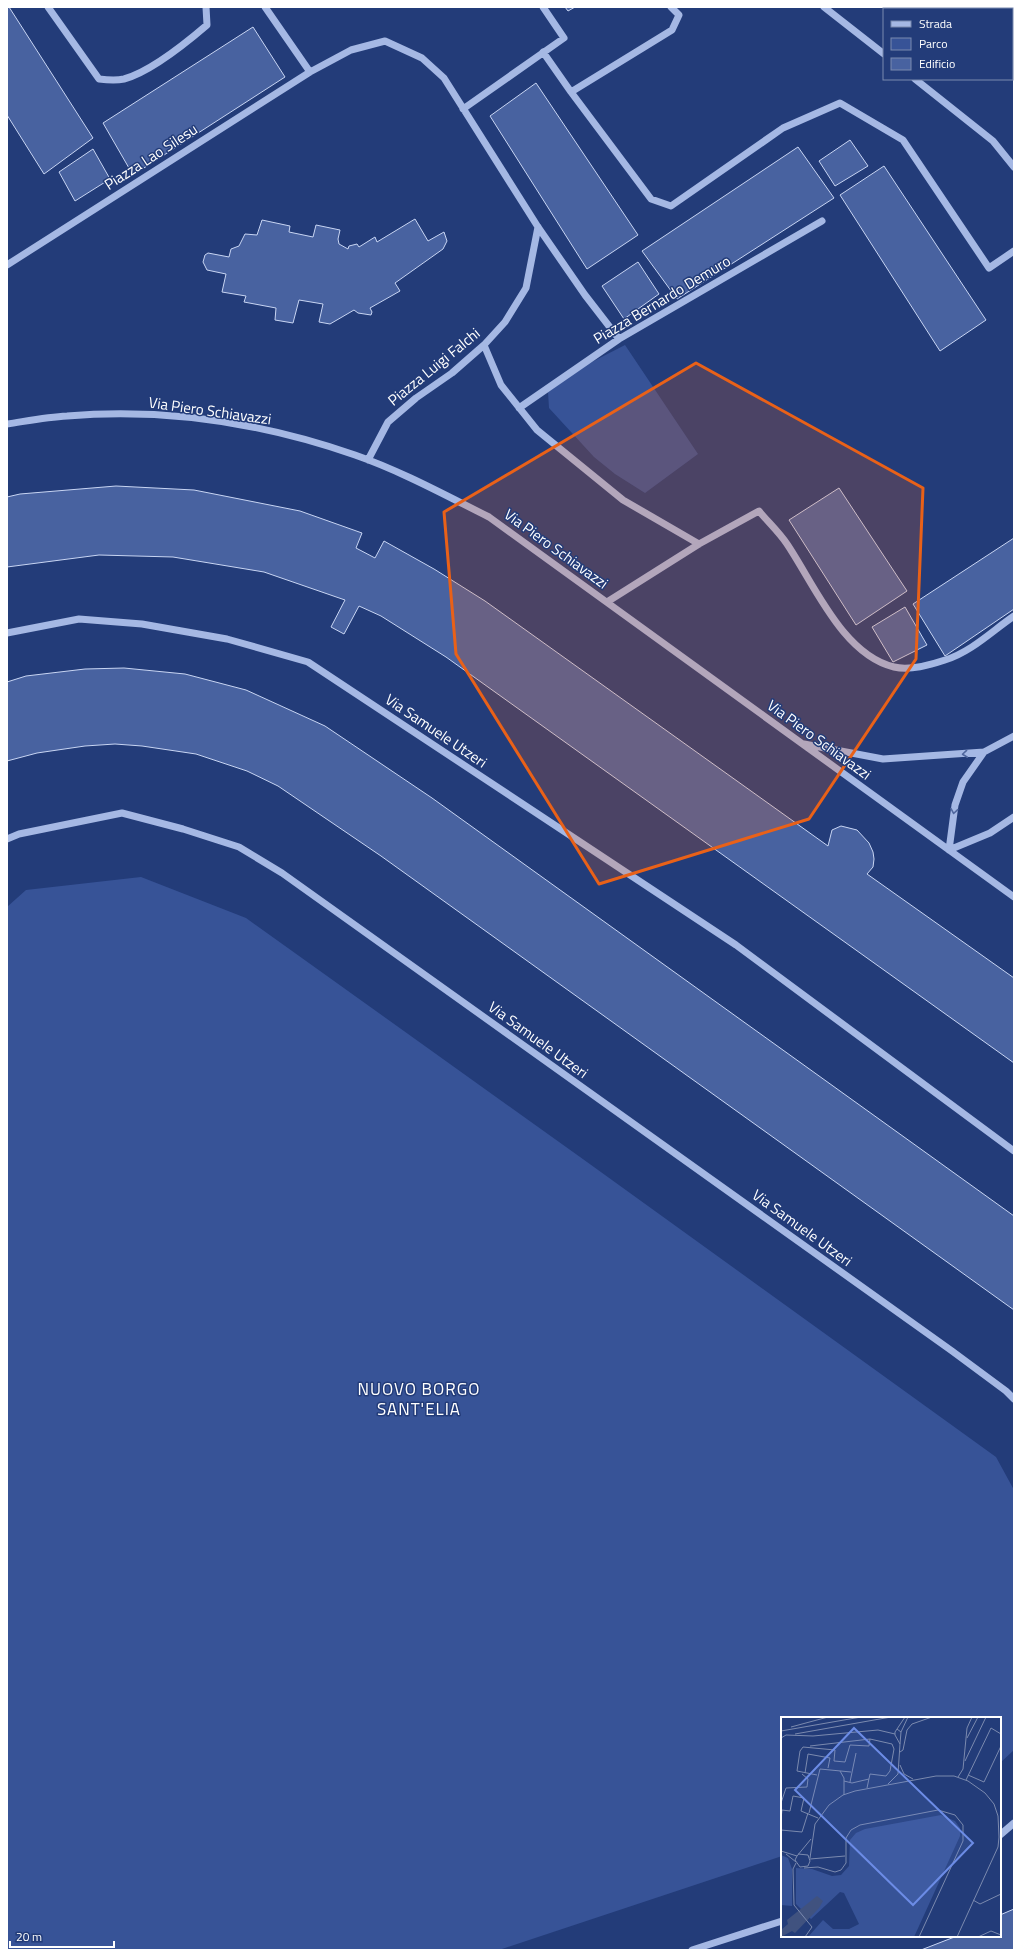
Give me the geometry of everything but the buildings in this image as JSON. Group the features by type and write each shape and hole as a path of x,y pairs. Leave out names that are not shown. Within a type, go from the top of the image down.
{"street":[{"path":"48,7 99,78 111,81 122,80 145,71 192,38 207,25 206,7"},
{"path":"265,7 310,72 351,50 385,41 422,58 444,78 538,227 585,295 619,339"},
{"path":"463,109 564,38 543,7"},
{"path":"571,92 672,30 679,15 671,7"},
{"path":"824,7 883,53"},
{"path":"543,52 650,199 671,206 783,128 840,103 903,140 989,268 1014,251"},
{"name":"Piazza Lao Silesu","path":"7,265 310,72"},
{"path":"916,80 993,141 1014,167"},
{"name":"Piazza Bernardo Demuro","path":"519,408 619,339 822,221"},
{"name":"Piazza Luigi Falchi","path":"368,460 388,422 416,398 452,373 484,345 505,322 526,288 538,227"},
{"path":"484,345 501,385 537,430 624,500 699,544"},
{"name":"Via Piero Schiavazzi","path":"7,424 67,416 160,414 258,427 368,460 489,517 1014,897"},
{"path":"607,602 699,544 759,511 786,542 843,631 874,659 895,667 915,667 946,660 973,646 1014,616"},
{"name":"Via Samuele Utzeri","path":"7,633 79,620 142,624 227,639 308,662 736,945 1014,1151"},
{"path":"801,743 883,759 984,752 1014,736"},
{"path":"949,850 955,805 963,782 984,752"},
{"name":"Via Samuele Utzeri","path":"7,839 19,834 122,813 183,829 238,847 289,877 952,1351 1006,1391 1014,1399"},
{"path":"949,850 990,833 1014,817"},
{"path":"1001,1834 1014,1822"},
{"path":"692,1950 781,1920"}],"highlighted area":[{"path":"696,363 923,488 916,659 809,819 599,884 456,654 444,512"}],"green space":[{"path":"625,345 698,454 645,493 615,474 594,457 549,408 548,392 586,365"},
{"path":"141,877 246,918 996,1457 1014,1490 1014,1750 1001,1762 1001,1717 781,1717 781,1856 499,1950 7,1950 7,907 26,890"}],"district":[{"name":"NUOVO BORGO SANT'ELIA","path":"419,1399"}]}
